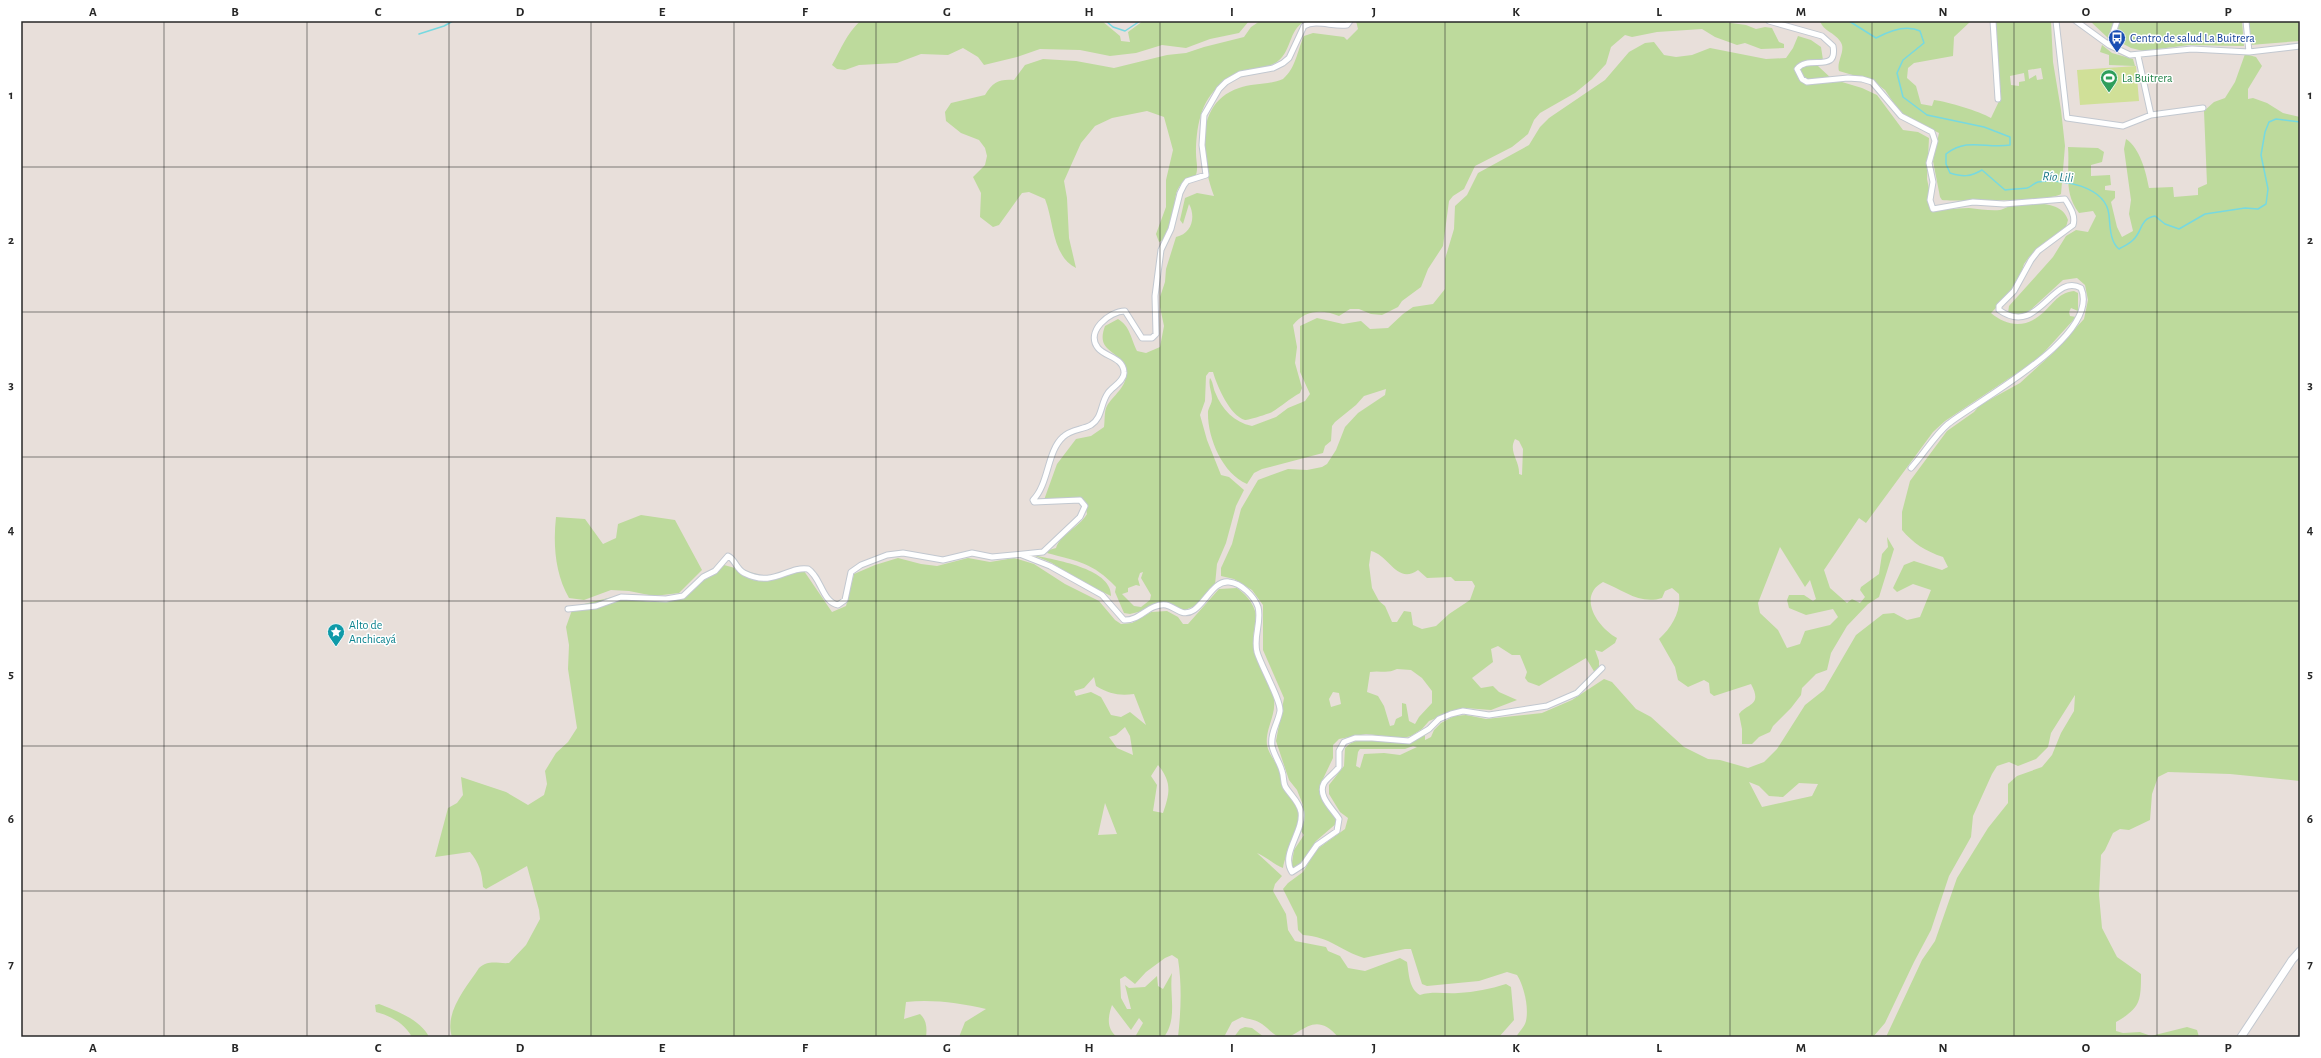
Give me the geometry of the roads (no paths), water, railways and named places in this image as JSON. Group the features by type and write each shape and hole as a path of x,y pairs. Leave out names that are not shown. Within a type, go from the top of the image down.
{"street":[{"path":"568,609 596,606 621,597 666,599 683,596 703,578 715,571 728,556 736,568 752,576 771,579 808,569 818,580 831,602 838,605 845,600 851,572 860,565 887,555 903,553 944,560 972,552 992,557 1020,555 1048,550 1075,523 1083,512 1085,506 1080,500 1034,502 1033,500 1041,492 1061,438 1072,430 1094,422 1104,407 1107,394 1122,378 1124,372 1117,360 1100,351 1096,346 1096,332 1104,319 1112,314 1125,311 1142,338 1147,339 1156,334 1155,296 1162,250 1171,229 1180,193 1184,185 1187,181 1206,175 1202,145 1204,115 1219,89 1226,82 1240,74 1273,68 1289,58 1300,32 1308,24 1342,26 1347,25 1350,21"},
{"path":"1769,21 1822,36 1833,46 1834,53 1832,59 1826,62 1808,63 1799,67 1798,74 1802,79 1807,82 1862,79 1872,82 1901,116 1932,132 1935,141 1928,163 1933,182 1930,200 1933,209 1973,202 2004,204 2065,199 2072,212 2074,220 2073,225 2038,251 2031,260 2014,291 1999,306 1999,310 2003,313 2025,317 2034,314 2063,288 2070,285 2081,288 2083,294 2083,306 2079,317 2042,359 1947,425 1911,468"},
{"path":"1993,21 1998,99"},
{"path":"2056,21 2067,118 2123,126 2150,115 2203,108"},
{"path":"2076,21 2120,52 2138,56 2192,49 2249,52 2300,46"},
{"path":"2109,45 2117,21"},
{"path":"2246,21 2249,52"},
{"path":"2138,56 2150,115"},
{"path":"1020,555 1050,566 1102,594 1124,620 1136,618 1146,610 1160,606 1170,606 1180,612 1189,612 1200,605 1216,584 1224,582 1234,582 1247,591 1258,607 1259,620 1256,636 1258,652 1266,677 1279,702 1280,711 1271,738 1272,746 1282,769 1286,786 1294,797 1301,812 1300,827 1288,858 1292,872 1303,866 1317,845 1337,831 1339,819 1325,799 1323,786 1339,767 1339,751 1344,742 1355,738 1409,741 1429,729 1439,719 1451,714 1463,711 1489,715 1548,706 1577,693 1602,668"},
{"path":"2241,1037 2292,960 2300,951"}],"waterway":[{"name":"Río Lili","path":"419,34 444,26 453,21"},
{"name":"Río Lili","path":"1106,21 1113,27 1125,31 1140,21"},
{"name":"Río Lili","path":"1849,21 1876,38 1886,33 1903,28 1920,31 1924,43 1903,60 1897,73 1903,97 1927,115 1984,127 2010,137 2010,145 1970,145 1954,149 1946,154 1946,164 1950,173 1966,176 1982,170 2005,190 2027,188 2038,182 2048,181 2058,181 2081,186 2100,197 2106,205 2112,238 2119,249 2136,237 2146,220 2155,216 2165,224 2179,229 2205,214 2245,208 2258,209 2266,204 2268,189 2261,155 2265,132 2269,122 2276,119 2300,122"}],"place":[{"name":"Centro de salud La Buitrera","path":"2117,53"},
{"name":"La Buitrera","path":"2109,93"},
{"name":"Alto de Anchicayá","path":"336,647"}]}
